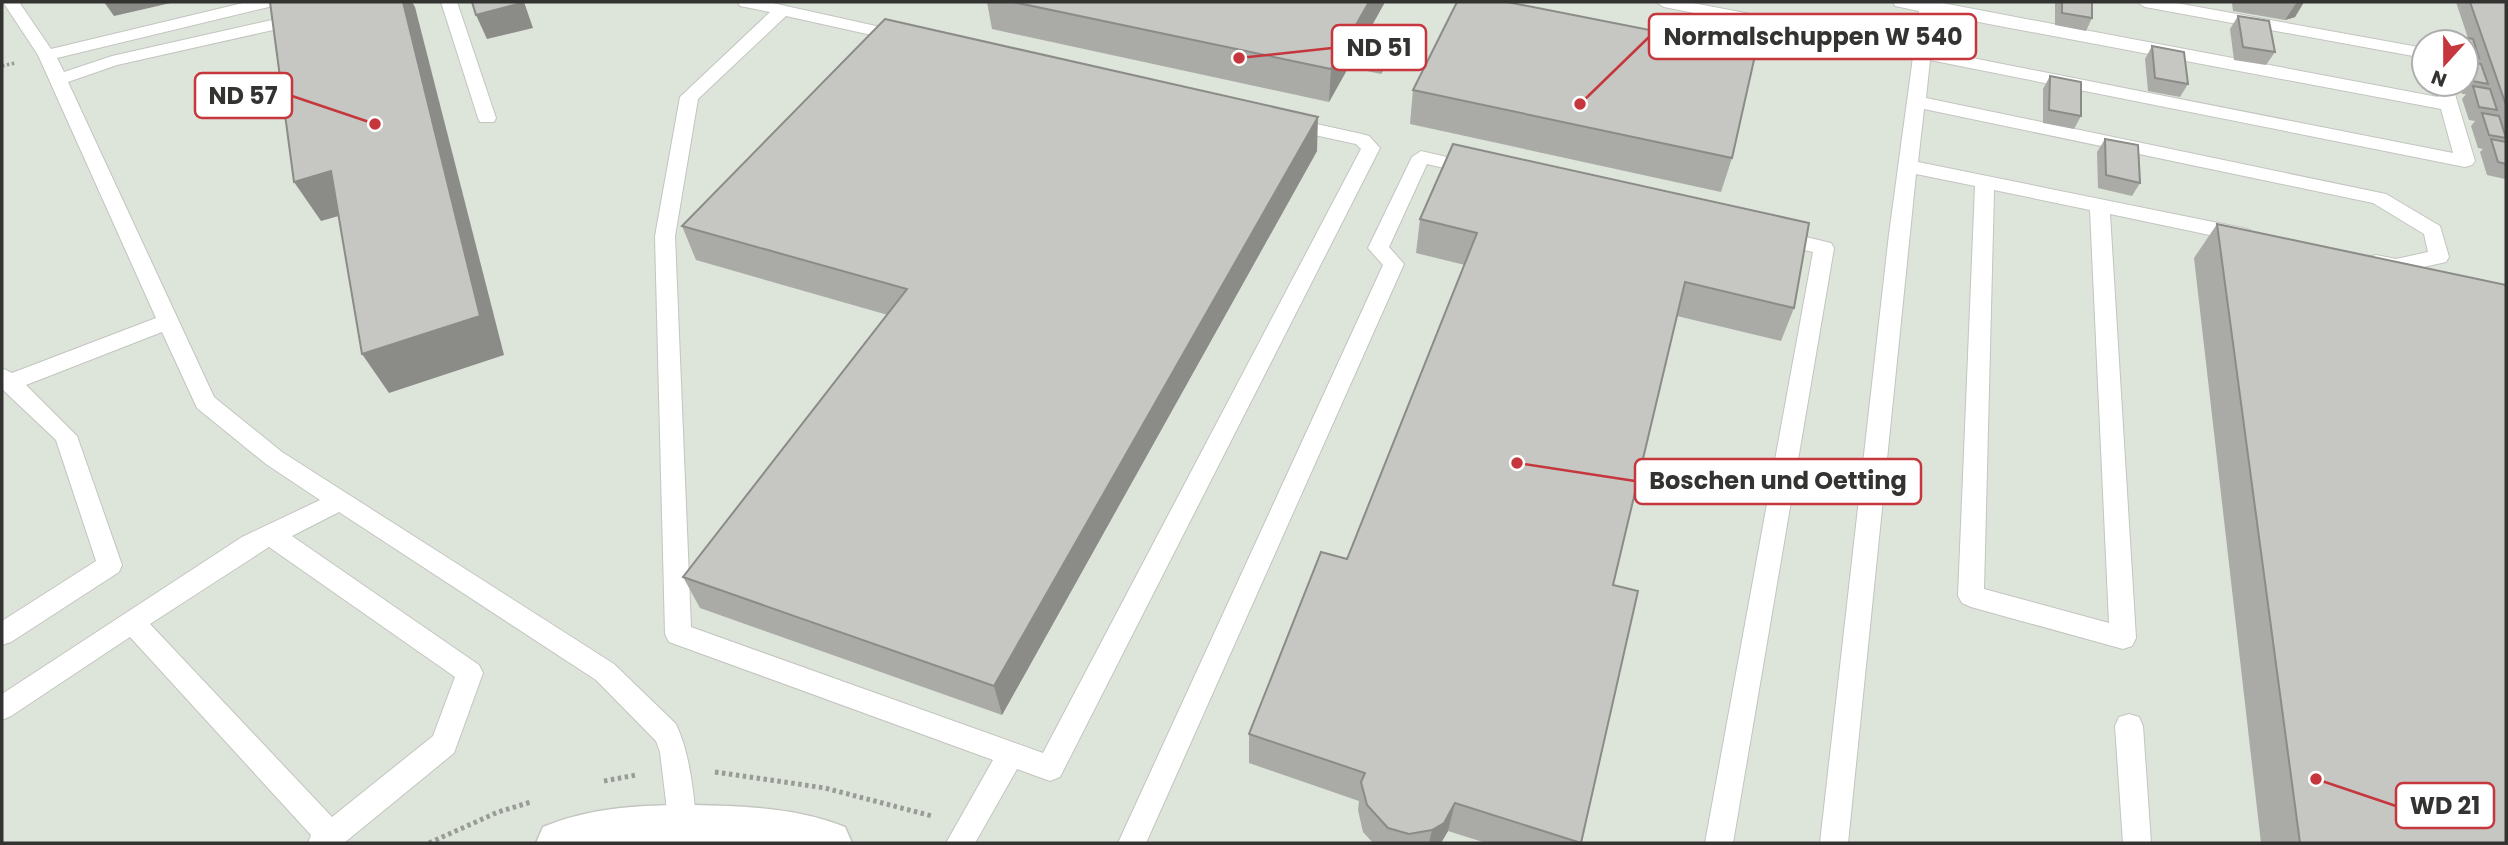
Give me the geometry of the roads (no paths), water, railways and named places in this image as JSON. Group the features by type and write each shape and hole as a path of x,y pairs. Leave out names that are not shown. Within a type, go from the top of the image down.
{"street":[{"path":"560,843 610,831 683,827 748,831 828,843"}],"lane":[{"path":"11,2 47,55 205,402 275,458 605,673 666,733 674,752 683,827"},
{"path":"47,55 219,8 267,2"},
{"path":"449,2 487,118"},
{"path":"746,2 917,40"},
{"path":"1664,2 2465,161 2447,98"},
{"path":"1901,2 1928,4 2449,105"},
{"path":"2145,2 2410,50"},
{"path":"1834,843 1928,4"},
{"path":"782,10 689,97 667,223 665,250 678,634 1050,768 1371,148 1362,140 1268,119"},
{"path":"58,80 112,61 322,13"},
{"path":"1916,102 2379,198 2433,231 2439,257 2396,266 2355,258"},
{"path":"1132,843 1394,264 1378,248 1421,157 1488,172"},
{"path":"1908,166 2261,238"},
{"path":"1985,181 1971,596 2123,638 2100,205"},
{"path":"1719,843 1824,248 1757,233"},
{"path":"2,634 110,565 66,436 5,379 169,321"},
{"path":"2,708 251,544 340,500"},
{"path":"132,622 327,840 444,744 470,673 271,535"},
{"path":"2129,726 2137,843"},
{"path":"960,843 1011,754"}],"place":[{"name":"ND 51","path":"1239,58"},
{"name":"Normalschuppen W 540","path":"1580,104"},
{"name":"ND 57","path":"375,124"},
{"name":"Boschen und Oetting","path":"1517,463"},
{"name":"WD 21","path":"2316,779"}]}
